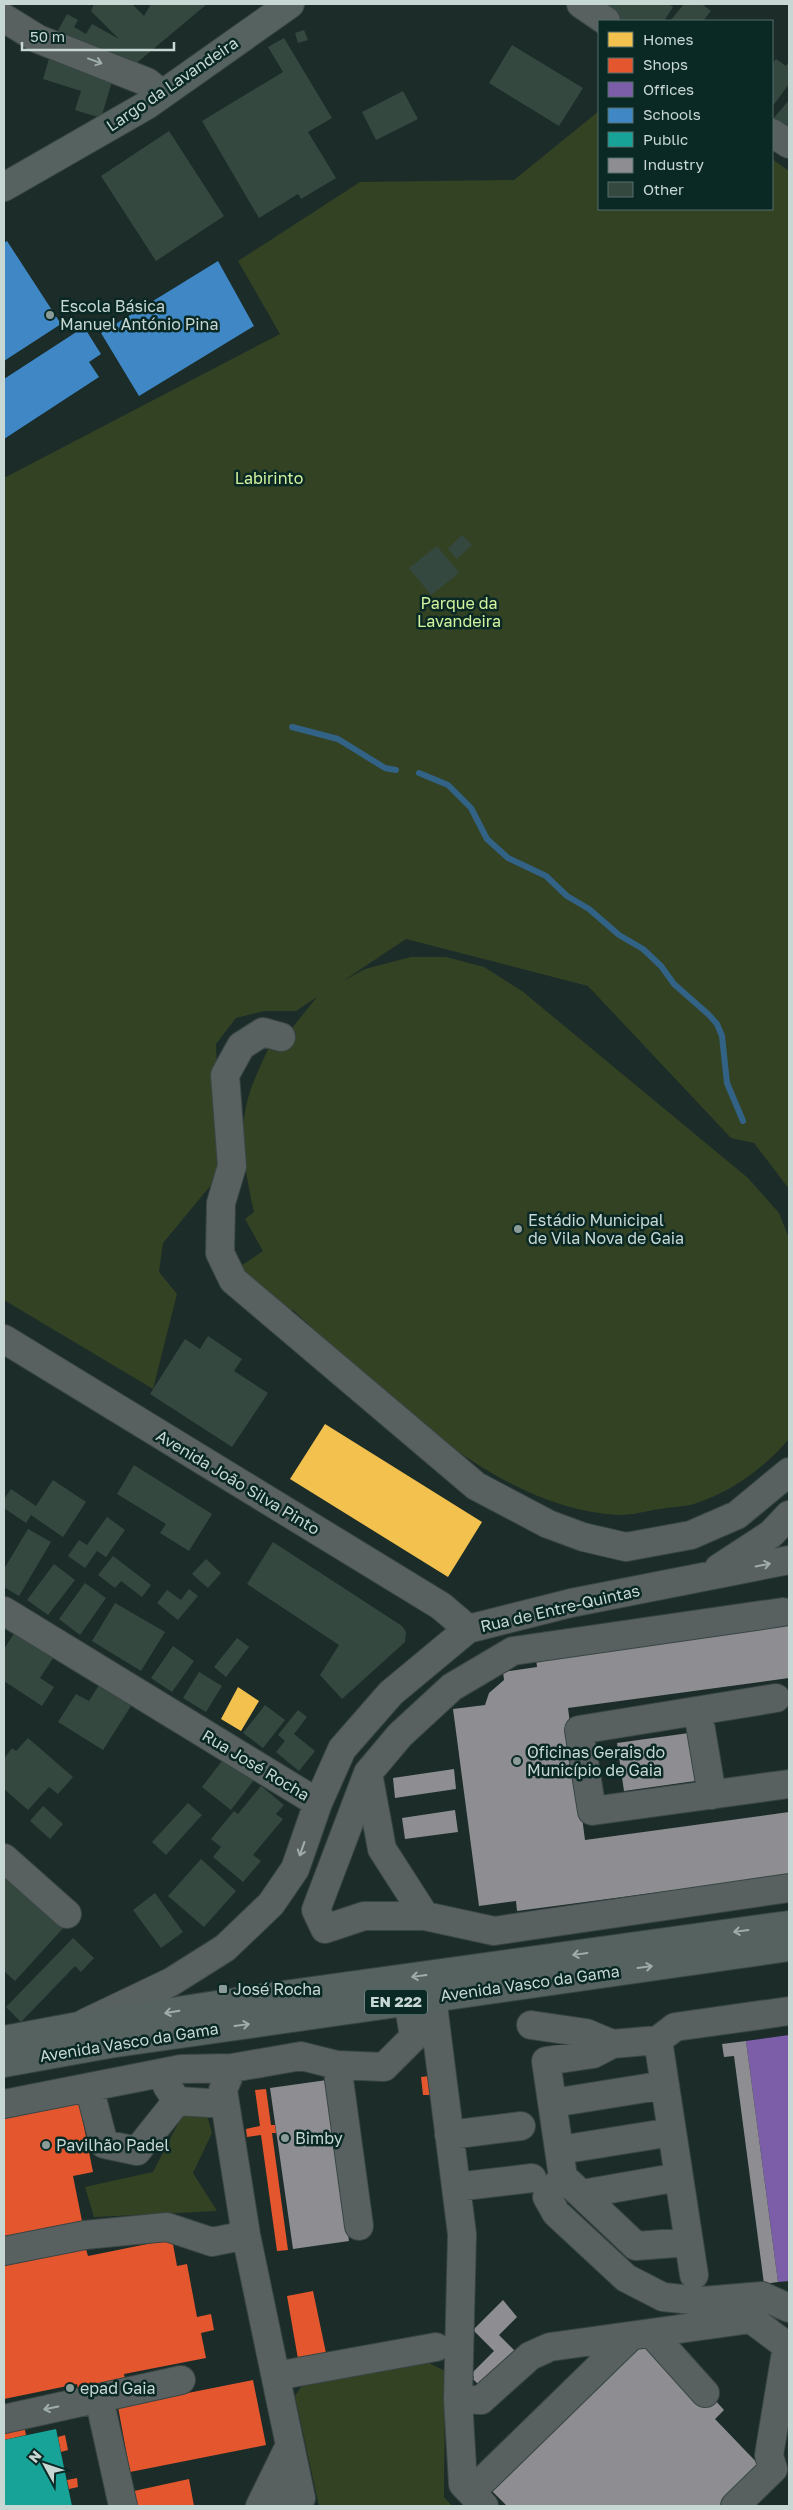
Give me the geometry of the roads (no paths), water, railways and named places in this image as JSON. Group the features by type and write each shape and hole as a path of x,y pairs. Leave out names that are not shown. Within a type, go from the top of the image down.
{"main road":[{"name":"Largo da Lavandeira","path":"4,187 162,94 290,4"},
{"name":"Avenida Vasco da Gama","path":"4,2040 79,2026 789,1924"},
{"name":"Avenida Vasco da Gama","path":"4,2063 109,2044 789,1947"}],"street":[{"path":"580,4 604,20"},
{"path":"4,18 38,39 147,82 162,94"},
{"path":"773,134 789,144"},
{"path":"281,1037 263,1032 241,1046 225,1075 232,1166 221,1203 220,1253 233,1280 476,1486 548,1524 582,1537 626,1547 691,1535 737,1515 789,1472"},
{"name":"Avenida João Silva Pinto","path":"6,1344 442,1606 468,1629"},
{"name":"Rua de Entre-Quintas","path":"703,1577 783,1530"},
{"name":"Rua de Entre-Quintas","path":"318,1802 342,1749 391,1693 468,1629 571,1603 789,1560"},
{"name":"Rua José Rocha","path":"4,1611 318,1802 295,1868 271,1904 225,1948 171,1982 79,2026"},
{"path":"784,1612 513,1651 452,1687 400,1735 368,1773 316,1910 326,1929 364,1916 425,1916 494,1931 789,1888"},
{"path":"776,1698 579,1730 592,1811 789,1784"},
{"path":"698,1712 712,1795"},
{"path":"368,1773 382,1850 425,1916"},
{"path":"4,1858 67,1914"},
{"path":"4,2104 181,2069 232,2068 301,2056 337,2065 384,2067 414,2037 420,1999"},
{"path":"420,1999 449,2135 462,2234 458,2399 463,2484 478,2499 641,2335"},
{"path":"546,2061 593,2054 612,2044 658,2040 676,2027 789,2011"},
{"path":"612,2044 586,2033 527,2015 546,2061 560,2150 573,2185 636,2246 689,2242"},
{"path":"658,2040 694,2275"},
{"path":"337,2065 359,2226"},
{"path":"232,2068 223,2090 246,2235 302,2502 267,2506"},
{"path":"158,2073 177,2101"},
{"path":"553,2104 665,2085"},
{"path":"88,2087 104,2144 137,2151 177,2101"},
{"path":"177,2101 225,2104"},
{"path":"449,2135 521,2126"},
{"path":"560,2150 672,2132"},
{"path":"679,2177 573,2185 546,2197 556,2212 626,2278 663,2297 702,2301 762,2296 789,2308"},
{"path":"456,2187 532,2178"},
{"path":"4,2251 85,2235 167,2227 212,2242 246,2235"},
{"path":"458,2399 481,2400 530,2356 550,2347 750,2319 787,2346 769,2455 773,2470 735,2506"},
{"path":"641,2335 706,2392"},
{"path":"276,2376 436,2347"},
{"path":"4,2418 181,2380"},
{"path":"98,2398 123,2506"},
{"path":"260,2506 290,2445"}],"waterway":[{"path":"292,727 338,739 385,768 396,770"},
{"path":"419,773 448,785 471,808 487,839 508,858 546,876 567,896 589,909 619,935 643,949 661,966 674,984 708,1014 717,1024 722,1036 727,1083 743,1121"}],"place":[{"name":"Escola Básica Manuel António Pina","path":"50,315"},
{"name":"Estádio Municipal de Vila Nova de Gaia","path":"518,1229"},
{"name":"Oficinas Gerais do Município de Gaia","path":"517,1761"},
{"name":"José Rocha","path":"223,1989"},
{"name":"Bimby","path":"285,2138"},
{"name":"Pavilhão Padel","path":"46,2145"},
{"name":"epad Gaia","path":"70,2388"}],"park label":[{"name":"Labirinto","path":"269,478"},
{"name":"Parque da Lavandeira","path":"459,612"}]}
